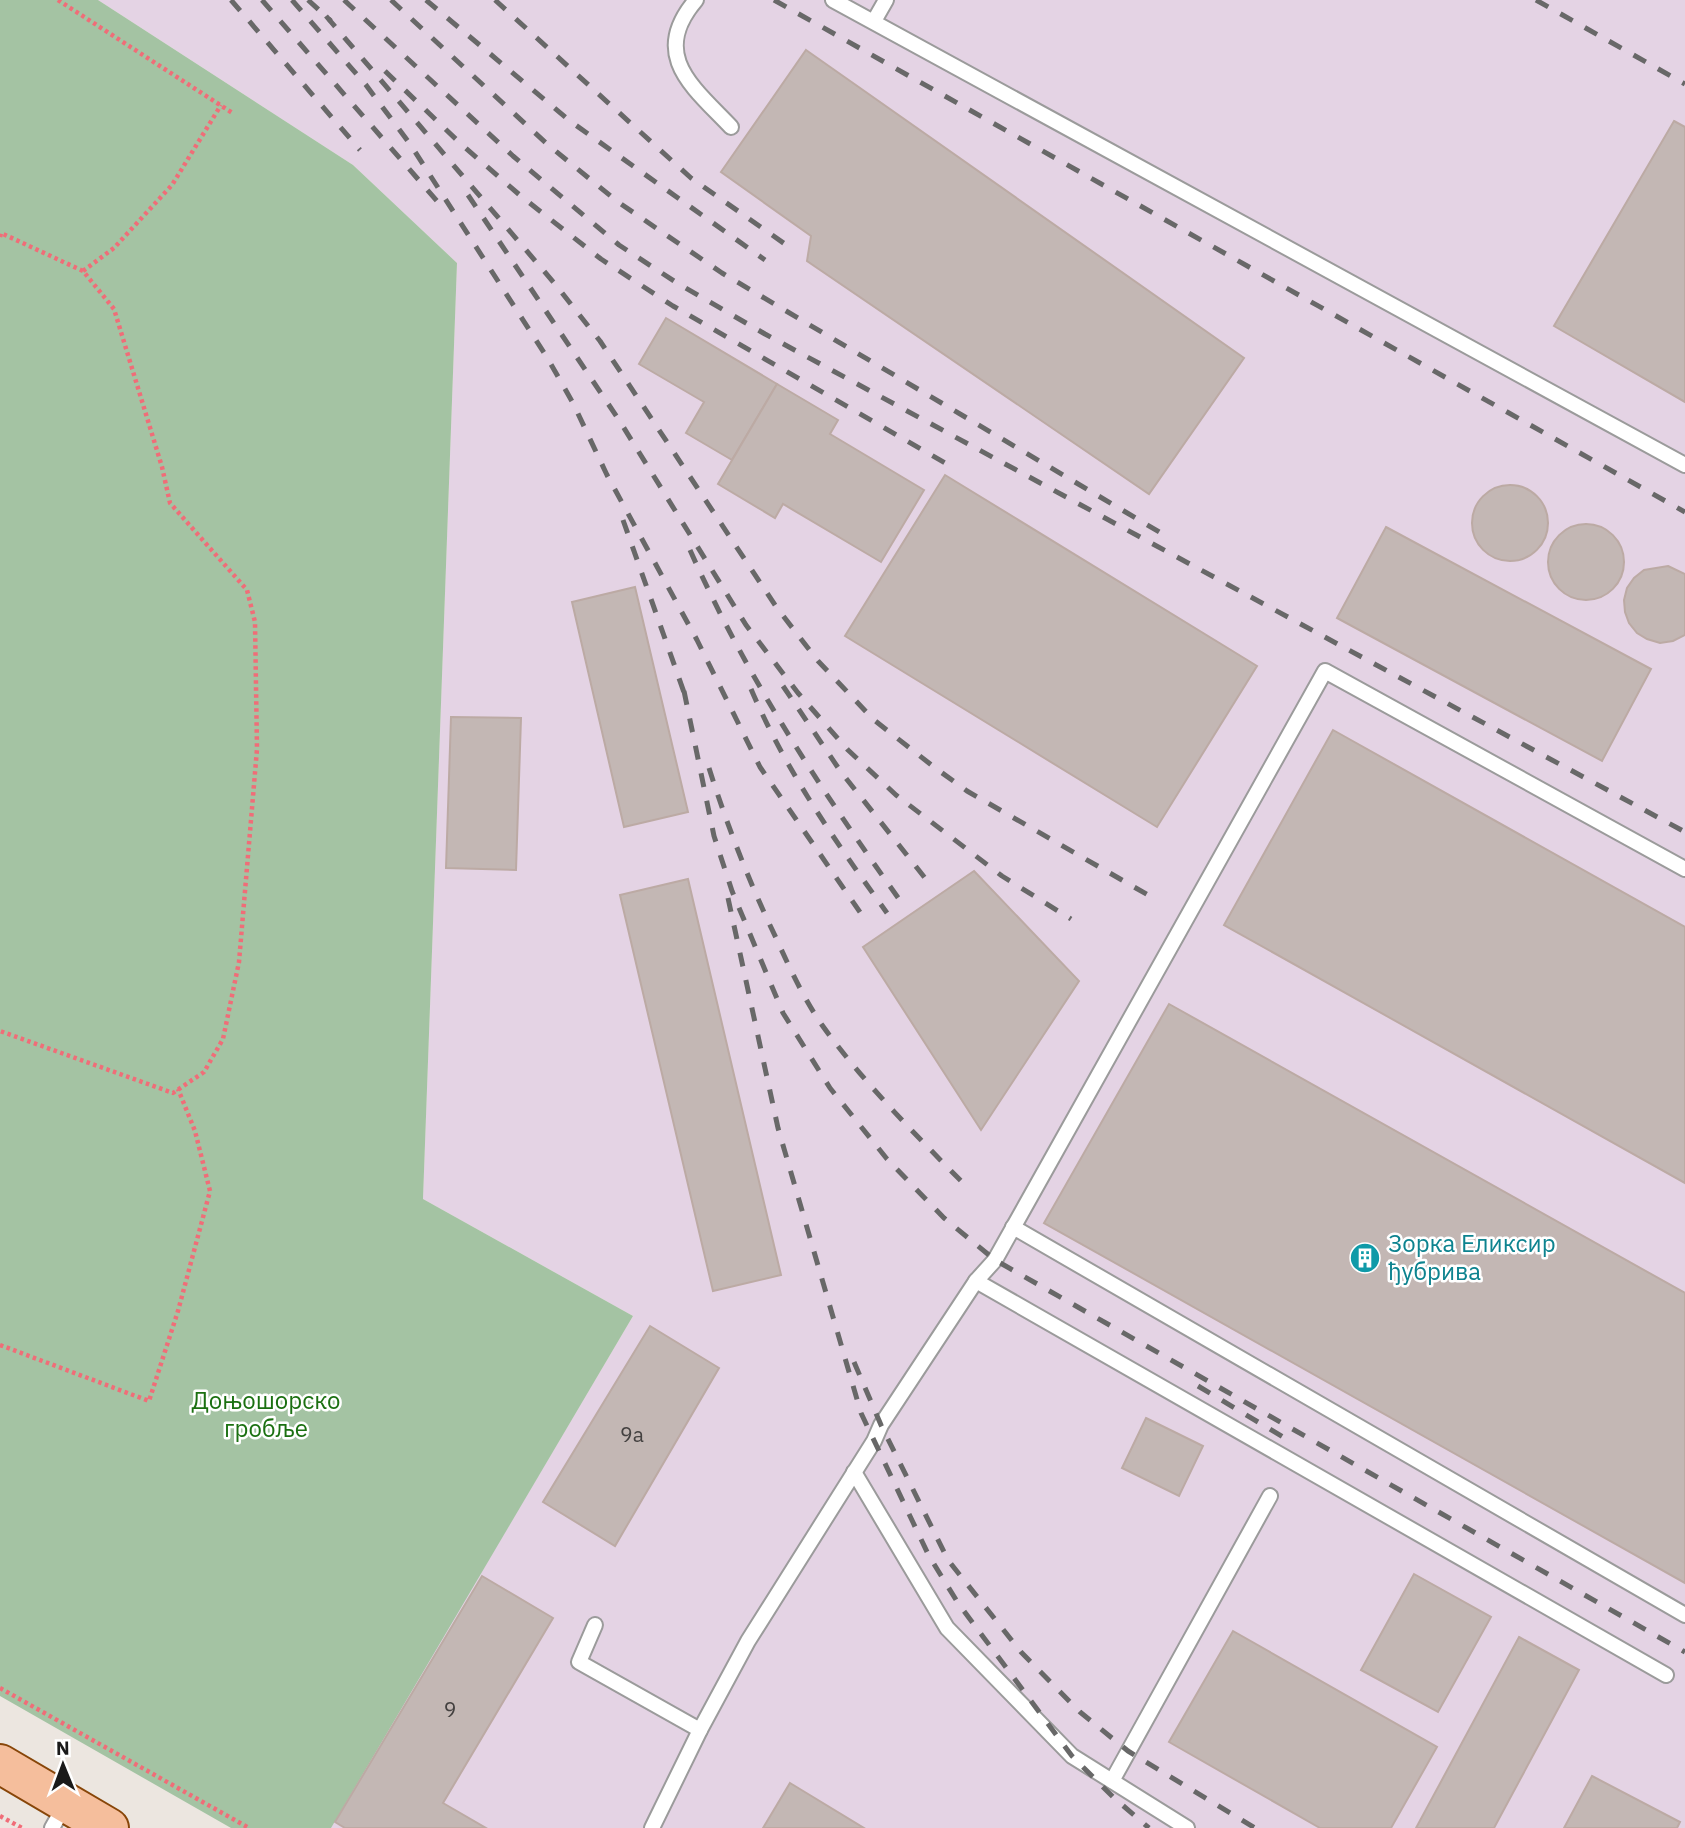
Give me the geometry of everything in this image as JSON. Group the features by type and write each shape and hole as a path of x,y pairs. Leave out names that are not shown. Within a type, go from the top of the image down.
{"main road":[{"path":"0,1764 59,1816 109,1828"}],"lane":[{"path":"696,0 684,14 675,41 677,64 693,87 731,127"},
{"path":"833,0 1685,465"},
{"path":"874,21 886,0"},
{"path":"655,1827 700,1730 748,1641 874,1441 881,1425 976,1281 995,1260 1325,671 1685,869"},
{"path":"1013,1227 1685,1615"},
{"path":"976,1281 1666,1675"},
{"path":"854,1472 947,1628 1072,1756 1187,1828"},
{"path":"1112,1781 1270,1496"},
{"path":"595,1625 579,1662 700,1730"}],"path":[{"path":"58,0 233,114"},
{"path":"83,271 114,248 172,185 221,106"},
{"path":"0,237 1,233 83,271 114,309 162,467 170,503 247,590 255,622 257,749 239,962 223,1039 204,1072 173,1093 0,1031"},
{"path":"0,1345 149,1401 178,1311 210,1191 195,1130 178,1088"},
{"path":"0,1688 249,1828"},
{"path":"0,1816 22,1828"}],"shaded area":[{"path":"98,0 1685,0 1685,1828 330,1828 633,1316 423,1199 457,263 353,165"}],"green space":[{"name":"Доњошорско гробље","path":"0,0 98,0 353,165 457,263 423,1199 633,1316 331,1828 231,1828 0,1696"}],"building":[{"path":"806,50 1244,358 1149,494 807,261 811,236 721,172"},
{"path":"1674,121 1685,127 1685,402 1554,326"},
{"path":"666,318 777,384 732,460 686,433 704,402 639,364"},
{"path":"777,384 838,420 830,434 924,490 881,562 783,504 775,518 718,484"},
{"path":"945,475 1257,666 1157,827 845,636"},
{"path":"1510,485 1525,488 1537,496 1545,508 1548,523 1545,538 1537,550 1525,558 1510,561 1495,558 1483,550 1475,538 1472,523 1475,508 1483,496 1495,488"},
{"path":"1586,524 1601,527 1613,535 1621,547 1624,562 1621,577 1613,589 1601,597 1586,600 1571,597 1559,589 1551,577 1548,562 1551,547 1559,535 1571,527"},
{"path":"1386,527 1651,669 1602,761 1337,618"},
{"path":"1668,566 1685,574 1685,635 1660,643 1637,633 1629,623 1624,600 1627,588 1644,570"},
{"path":"635,587 688,812 624,827 572,602"},
{"path":"451,717 521,718 516,870 446,868"},
{"path":"1333,730 1685,927 1685,1183 1224,925"},
{"path":"974,871 1079,981 981,1130 863,947"},
{"path":"688,879 781,1275 713,1291 620,895"},
{"name":"Зорка Еликсир ђубрива","path":"1169,1004 1685,1293 1685,1583 1044,1223"},
{"path":"650,1326 719,1368 615,1546 543,1502"},
{"path":"1146,1418 1203,1446 1179,1496 1122,1468"},
{"path":"1414,1574 1491,1617 1438,1712 1361,1670"},
{"path":"482,1576 553,1618 443,1803 486,1828 345,1828 335,1822"},
{"path":"1233,1631 1437,1747 1391,1828 1320,1828 1169,1742"},
{"path":"1519,1637 1579,1670 1494,1828 1416,1828"},
{"path":"1592,1776 1680,1822 1677,1828 1564,1828"},
{"path":"790,1783 864,1828 763,1828"}],"railway":[{"path":"231,0 360,150"},
{"path":"262,0 437,201"},
{"path":"292,0 366,85 410,144 548,359 573,403 607,475 697,640 760,767 864,918"},
{"path":"308,0 331,21"},
{"path":"344,0 513,156 619,245 677,283 765,334 1685,832"},
{"path":"391,0 547,144 618,202 722,273 1161,533"},
{"path":"426,0 570,121 765,260"},
{"path":"495,0 691,178 792,249"},
{"path":"774,0 1685,512"},
{"path":"1536,0 1685,84"},
{"path":"326,16 555,284 600,341 777,608 818,661 874,720 967,791 1155,899"},
{"path":"385,71 461,144 522,197 601,259 673,306 947,464"},
{"path":"468,195 619,420 746,625 798,693 848,750 896,795 1002,876 1071,919"},
{"path":"623,520 686,698"},
{"path":"690,550 712,598 761,689 815,777 904,906"},
{"path":"783,686 841,772 929,883"},
{"path":"751,689 796,777 830,832 887,913"},
{"path":"684,691 714,836 732,891 783,1013 830,1088 887,1159 944,1218 995,1260 1685,1652"},
{"path":"709,768 758,898 792,973 815,1015 872,1087 963,1183"},
{"path":"728,898 778,1128 861,1413 929,1556 958,1603 1072,1756 1149,1828"},
{"path":"854,1362 881,1425 948,1560 1021,1652 1080,1712 1128,1751 1255,1828"},
{"path":"1198,1386 1288,1440"}],"place":[{"name":"Зорка Еликсир ђубрива","path":"1365,1258"}]}
